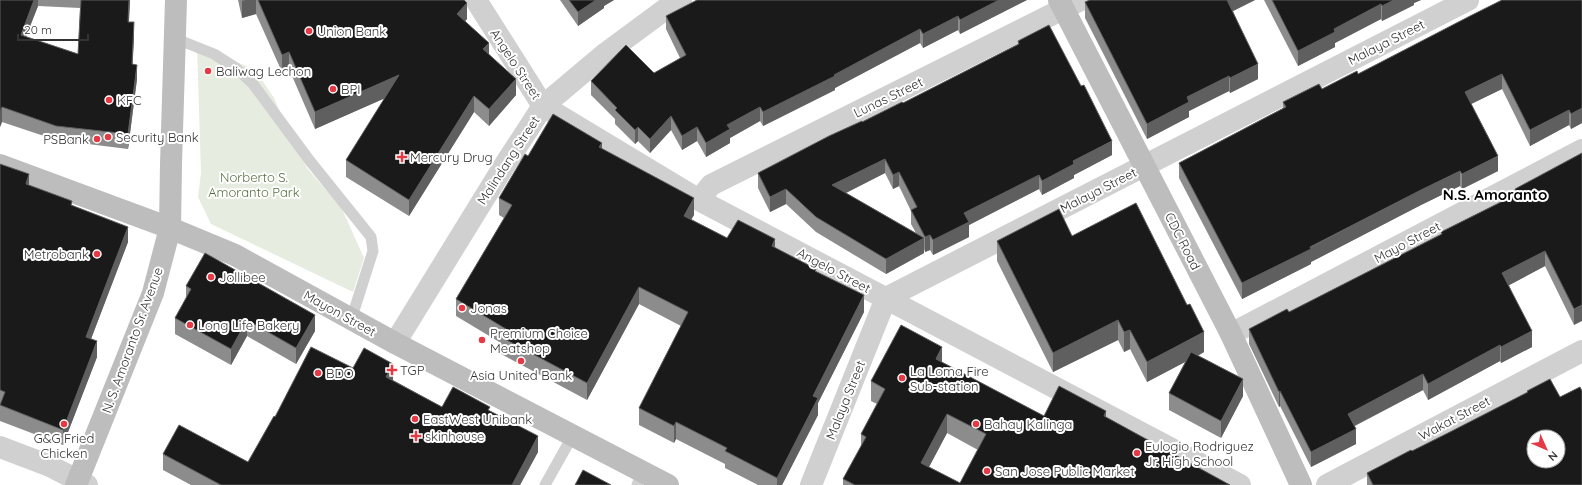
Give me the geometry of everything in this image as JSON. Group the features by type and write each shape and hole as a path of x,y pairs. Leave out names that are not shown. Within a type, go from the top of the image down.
{"street":[{"name":"N. S. Amoranto Sr. Avenue","path":"81,483 153,293 170,228 170,164 176,0"},
{"name":"Angelo Street","path":"476,0 543,106 699,200 1240,485"},
{"name":"Malindang Street","path":"395,342 543,106 606,53 667,8 681,0"},
{"name":"Malaya Street","path":"810,485 886,298 1468,0"},
{"name":"CDC Road","path":"1068,3 1145,166 1231,334 1301,485"},
{"name":"Lunas Street","path":"699,200 711,185 1068,3"},
{"name":"Mayo Street","path":"1231,334 1582,150"},
{"name":"Mayon Street","path":"0,165 170,228 235,255 351,320 572,435 639,478 668,485"},
{"name":"Wakat Street","path":"1327,485 1582,351"},
{"path":"0,447 50,466 81,483"}],"lane":[{"path":"174,38 214,54 236,68 253,84 310,162 371,237 373,251 351,320"},
{"path":"545,485 572,435"}],"green space":[{"name":"Norberto S. Amoranto Park","path":"197,45 255,70 274,98 289,133 307,168 342,209 364,258 353,292 211,224 198,197 201,173"}],"building":[{"path":"0,0 34,0 21,35 78,54 81,0 129,0 128,22 134,22 132,64 137,65 128,134 56,126 2,107 0,112"},
{"path":"258,0 464,0 467,3 457,14 489,43 483,49 516,79 489,109 474,96 409,200 346,160 399,75 315,112 289,52 282,55"},
{"path":"569,0 596,0 578,12"},
{"path":"697,0 999,0 960,20 958,16 923,34 920,29 834,75 835,76 763,112 760,107 727,125 730,129 706,143 697,127 682,136 671,116 650,139 638,127 635,130 615,110 617,108 591,81 626,45 654,73 686,55 666,16"},
{"path":"1090,0 1227,0 1258,64 1230,78 1229,76 1187,97 1189,102 1147,124 1085,2"},
{"path":"1272,0 1394,0 1382,6 1381,4 1334,29 1335,32 1298,51"},
{"path":"1502,0 1582,0 1582,108 1571,114 1569,110 1530,130 1502,74 1465,92 1498,156 1462,174 1460,171 1421,190 1310,247 1311,249 1242,283 1179,163 1286,107 1283,102 1319,84 1322,89 1357,71 1358,74"},
{"path":"1049,25 1081,86 1084,85 1112,141 1073,161 1074,164 1042,181 1039,175 964,213 969,222 933,240 930,235 925,237 911,210 917,207 899,172 893,175 885,159 832,185 924,238 886,259 816,217 786,189 770,197 758,173 829,136 862,122 902,102 903,103 1019,44 1018,41"},
{"path":"553,114 602,143 599,147 694,198 684,216 727,238 738,220 775,239 772,246 816,269 815,271 864,295 813,396 818,398 777,478 725,451 727,448 676,422 674,426 639,408 688,312 639,287 587,383 501,337 506,329 456,299 512,205 499,198 525,154 528,156"},
{"path":"1582,153 1582,305 1574,309 1545,251 1502,273 1532,331 1501,347 1500,345 1428,384 1423,374 1348,414 1356,429 1311,452 1280,391 1279,392 1249,329 1287,309 1289,312 1442,234 1441,232 1517,194 1515,189"},
{"path":"0,164 29,174 26,184 72,201 71,205 128,227 86,337 97,341 63,430 0,405 5,392 0,390"},
{"path":"1136,203 1187,305 1190,304 1204,332 1147,362 1130,330 1124,332 1118,320 1053,353 997,241 1059,209 1072,236"},
{"path":"205,253 315,315 296,348 247,320 231,349 175,318 191,289 186,286"},
{"path":"901,325 942,347 936,359 1044,416 1059,386 1106,411 1104,416 1230,485 855,485 843,479 866,437 861,434 885,389 871,381","holes":["947,414 986,434 960,483 921,463"]},
{"path":"311,347 353,368 364,348 393,364 386,377 442,407 453,387 490,407 488,410 538,436 512,485 221,485 163,454 179,425 248,462 274,416 275,417"},
{"path":"1191,352 1243,379 1221,421 1169,393"},
{"path":"1550,379 1560,397 1580,387 1582,391 1582,485 1373,485 1367,473 1528,392 1527,391"},
{"path":"583,470 611,485 575,485"}],"place":[{"name":"Union Bank","path":"309,31"},
{"name":"Baliwag Lechon","path":"208,71"},
{"name":"BPI","path":"333,89"},
{"name":"KFC","path":"109,100"},
{"name":"Security Bank","path":"108,137"},
{"name":"PSBank","path":"97,139"},
{"name":"Mercury Drug","path":"402,157"},
{"name":"Metrobank","path":"97,254"},
{"name":"Jollibee","path":"211,277"},
{"name":"Jonas","path":"462,308"},
{"name":"Long Life Bakery","path":"190,325"},
{"name":"Premium Choice Meatshop","path":"482,340"},
{"name":"Asia United Bank","path":"521,361"},
{"name":"TGP","path":"392,370"},
{"name":"BDO","path":"318,373"},
{"name":"La Loma Fire Sub-station","path":"902,378"},
{"name":"EastWest Unibank","path":"415,419"},
{"name":"G&G Fried Chicken","path":"64,424"},
{"name":"Bahay Kalinga","path":"976,424"},
{"name":"skinhouse","path":"416,436"},
{"name":"Eulogio Rodriguez Jr. High School","path":"1137,453"},
{"name":"San Jose Public Market","path":"987,471"}],"district":[{"name":"N.S. Amoranto","path":"1495,194"}]}
